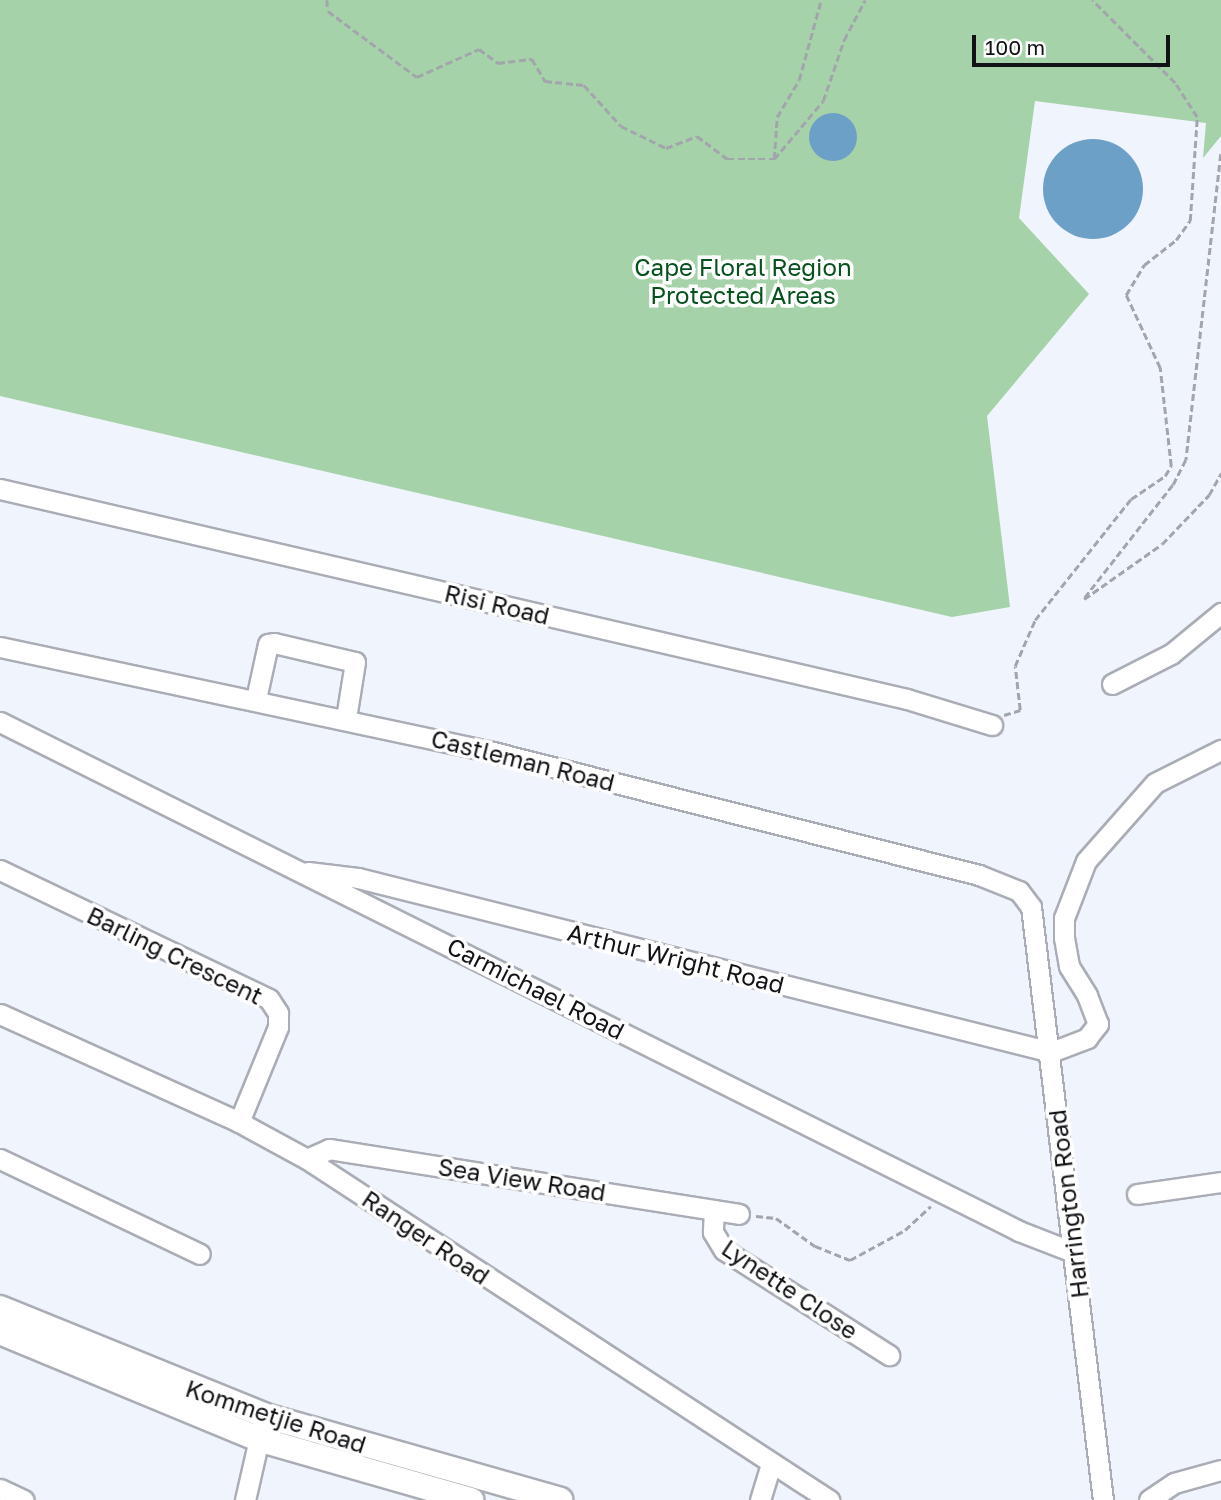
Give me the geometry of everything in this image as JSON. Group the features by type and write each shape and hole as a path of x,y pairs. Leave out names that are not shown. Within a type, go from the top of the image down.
{"main road":[{"name":"Kommetjie Road","path":"0,1308 262,1427 560,1500"},
{"name":"Kommetjie Road","path":"0,1332 471,1500"}],"street":[{"name":"Risi Road","path":"0,489 986,722"},
{"path":"1112,684 1171,654 1221,613"},
{"path":"256,699 267,648 274,643 355,662 346,718"},
{"name":"Castleman Road","path":"0,647 346,718 978,875 1012,886 1031,907"},
{"name":"Carmichael Road","path":"0,722 1019,1231 1073,1252"},
{"path":"1051,1052 1087,1038 1098,1024 1087,995 1069,966 1064,939 1064,918 1086,861 1155,783 1221,750"},
{"name":"Barling Crescent","path":"0,870 269,999 278,1013 278,1027 239,1122"},
{"name":"Arthur Wright Road","path":"300,873 358,878 1051,1052"},
{"name":"Harrington Road","path":"1031,907 1051,1052 1104,1500"},
{"name":"Ranger Road","path":"0,1014 239,1122 307,1159 829,1500"},
{"name":"Sea View Road","path":"307,1159 329,1149 739,1214"},
{"path":"0,1159 200,1254"},
{"path":"1138,1194 1221,1182"},
{"name":"Lynette Close","path":"714,1210 713,1232 724,1250 889,1355"},
{"path":"245,1500 262,1427"},
{"path":"760,1500 771,1463"},
{"path":"1149,1500 1174,1483 1221,1470"},
{"path":"0,1489 24,1500"}],"path":[{"path":"327,0 328,11 417,77 479,49 498,62 532,60 545,81 584,85 621,125 666,148 697,136 727,159 774,159 823,101 844,40 864,0"},
{"path":"774,159 777,117 799,80 821,0"},
{"path":"986,722 1020,710 1015,666 1035,620 1131,499 1165,476 1171,466 1160,368 1126,295 1144,265 1176,240 1190,221 1197,117 1175,83 1092,0"},
{"path":"1221,154 1186,460 1174,485 1084,599 1162,544 1209,495 1221,473"},
{"path":"1215,219 1221,220"},
{"path":"739,1214 776,1218 815,1246 850,1259 905,1230 942,1192"}],"green space":[{"name":"Cape Floral Region Protected Areas","path":"0,0 1221,0 1221,136 1203,158 1206,123 1035,101 1019,218 1089,294 987,416 1010,607 952,617 0,396"}],"water":[{"path":"833,113 850,120 857,137 850,154 833,161 816,154 809,137 816,120"},
{"path":"1093,139 1121,147 1135,161 1143,189 1135,217 1121,231 1093,239 1065,231 1051,217 1043,189 1051,161 1065,147"}]}
